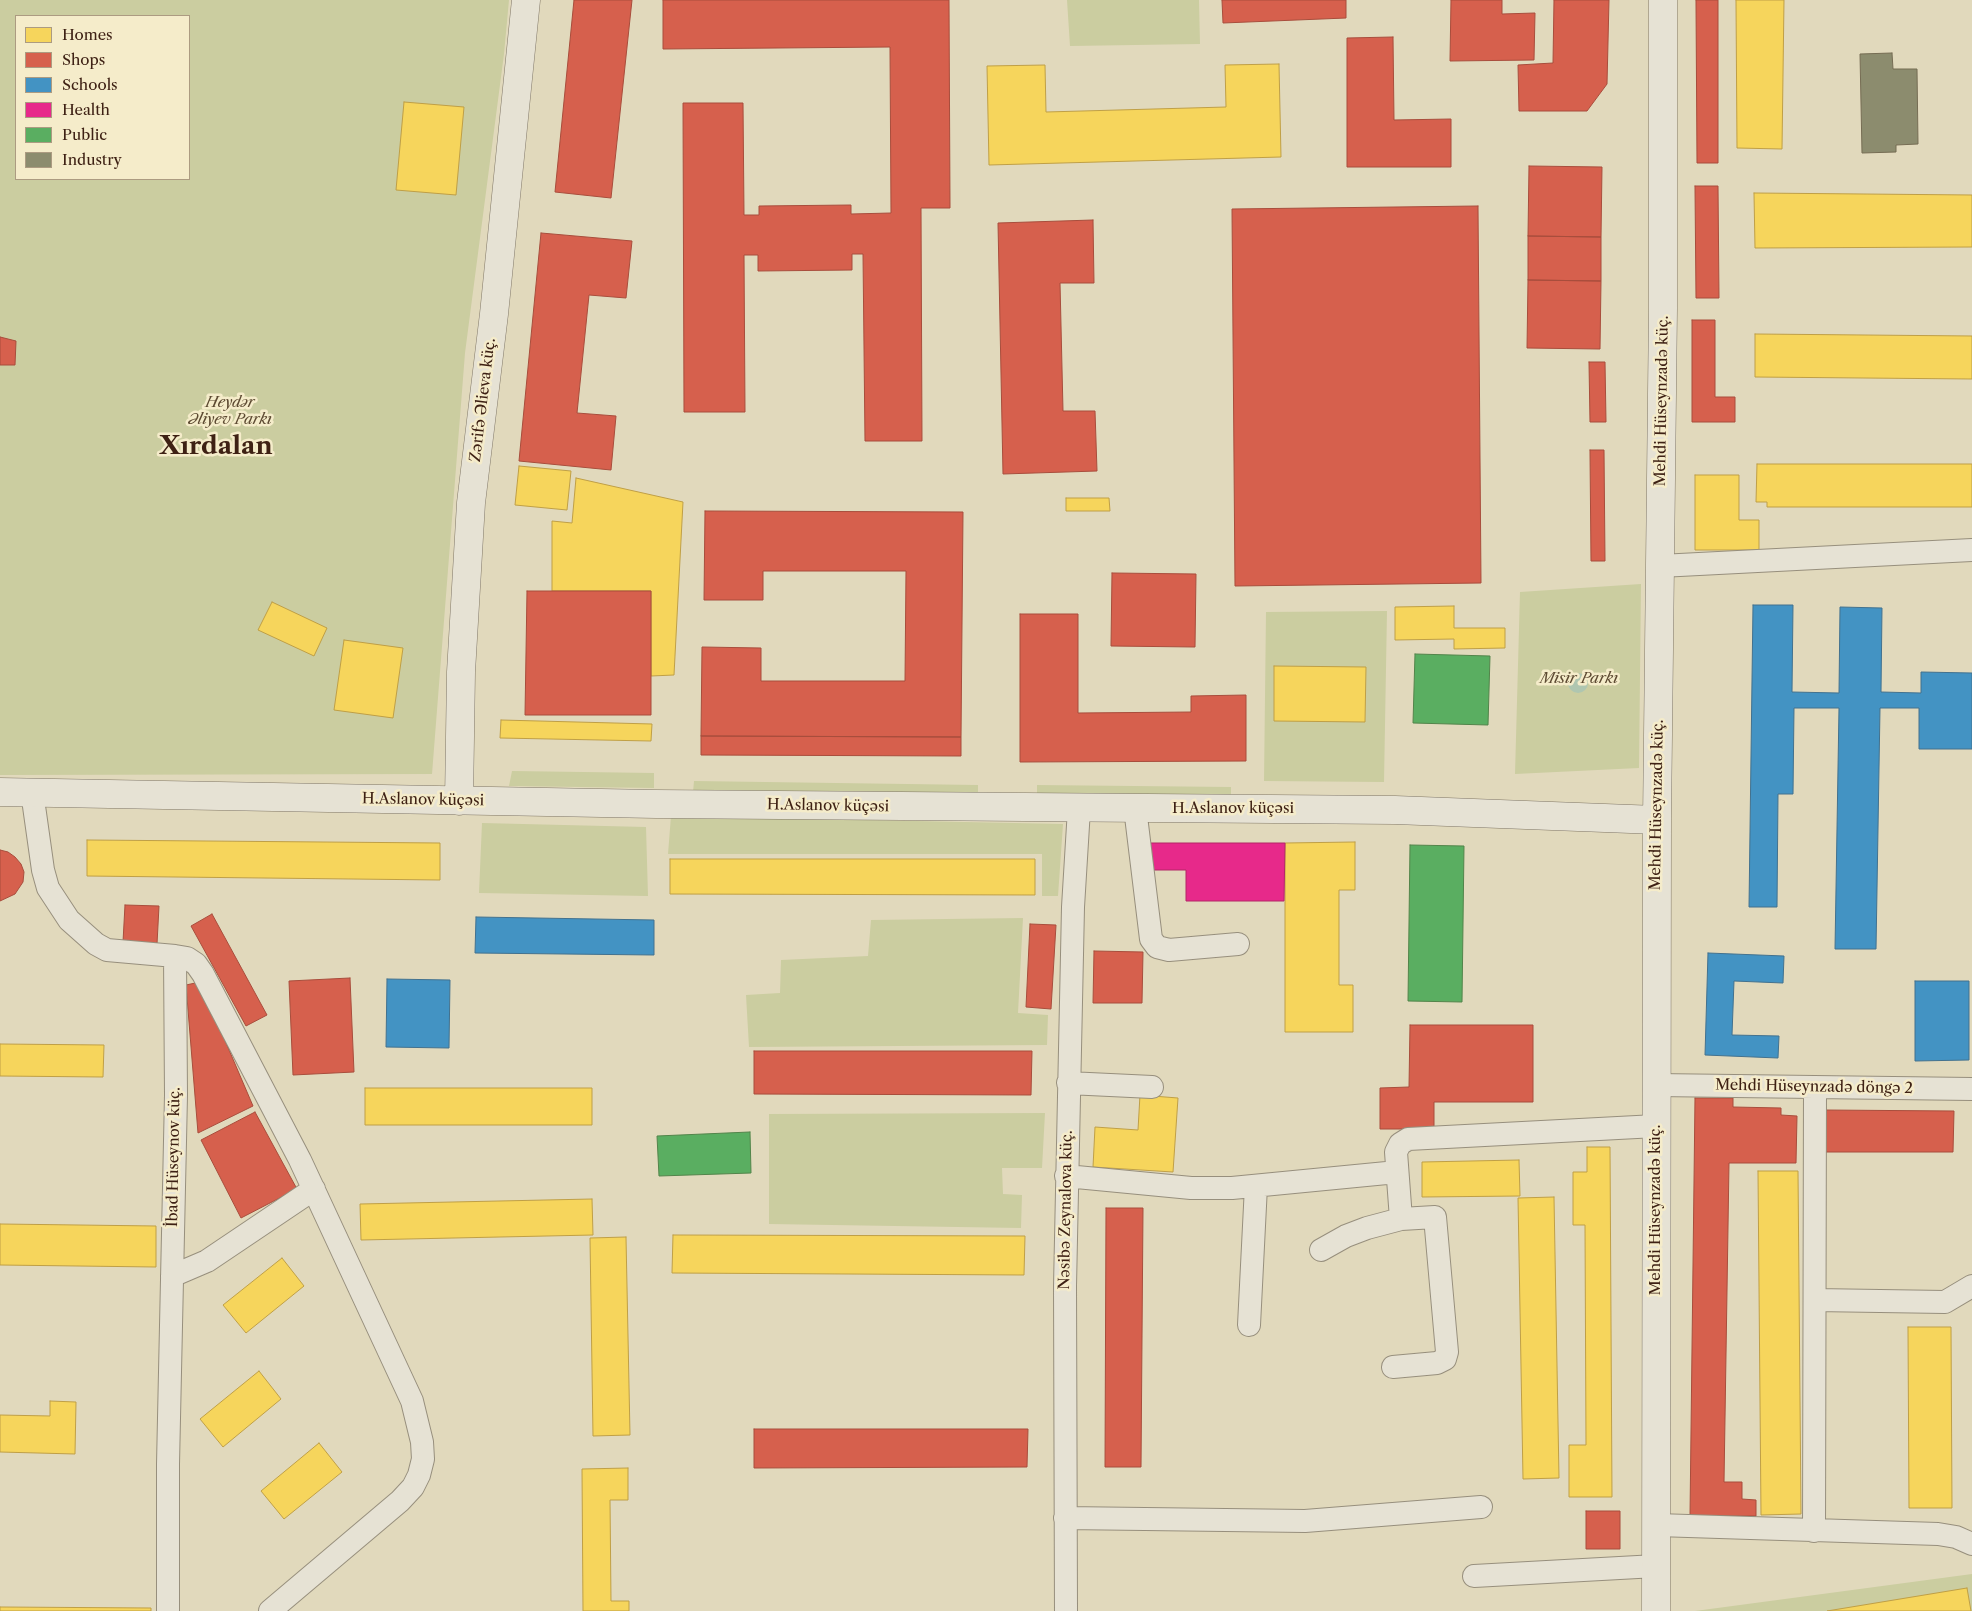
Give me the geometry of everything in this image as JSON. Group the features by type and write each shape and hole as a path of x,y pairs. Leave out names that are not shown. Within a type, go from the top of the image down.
{"street":[{"name":"Zərifə Əlieva küç.","path":"459,801 461,672 470,503 494,314 526,0"},
{"name":"Mehdi Hüseynzadə küç.","path":"1656,1611 1657,820 1664,298 1663,0"},
{"path":"1660,566 1972,550"},
{"name":"H.Aslanov küçəsi","path":"0,792 459,801 1395,810 1657,820"},
{"path":"32,792 43,870 48,888 69,920 96,944 107,950 187,958 196,964 203,974 237,1036 314,1189 412,1401 420,1430 423,1459 420,1475 413,1487 400,1501 270,1611"},
{"name":"Nəsibə Zeynalova küç.","path":"1066,1611 1066,1176 1073,906 1079,808"},
{"path":"1135,808 1151,939 1157,947 1169,950 1238,944"},
{"name":"İbad Hüseynov küç.","path":"168,1611 168,1464 176,1095 176,956"},
{"path":"1068,1083 1152,1087"},
{"name":"Mehdi Hüseynzadə döngə 2","path":"1656,1084 1972,1089"},
{"path":"1814,1531 1815,1088"},
{"path":"1401,1219 1396,1152 1400,1144 1408,1139 1656,1126"},
{"path":"1066,1176 1191,1188 1256,1186 1397,1172"},
{"path":"1249,1325 1256,1186"},
{"path":"172,1276 207,1261 314,1189"},
{"path":"1321,1250 1346,1236 1401,1219 1435,1217 1447,1352 1445,1359 1438,1363 1393,1367"},
{"path":"1815,1300 1945,1302 1972,1286"},
{"path":"1065,1518 1305,1521 1481,1508"},
{"path":"1657,1525 1938,1534 1956,1537 1972,1544"},
{"path":"1474,1576 1656,1566"}],"green space":[{"name":"Heydər Əliyev Parkı","path":"0,0 509,0 504,54 465,353 432,774 0,775"},
{"path":"1067,0 1199,0 1200,44 1070,46"},
{"name":"Misir Parkı","path":"1641,584 1639,768 1515,774 1520,592"},
{"path":"1387,611 1384,782 1264,781 1266,612"},
{"path":"512,771 654,773 654,788 509,786"},
{"path":"694,781 978,785 978,795 693,792"},
{"path":"1037,785 1231,787 1231,796 1037,795"},
{"path":"671,816 1063,824 1058,896 1042,896 1042,854 668,854"},
{"path":"482,823 646,827 648,896 479,893"},
{"path":"1023,918 1018,1013 1048,1015 1047,1045 749,1047 746,995 780,993 781,960 868,956 871,920"},
{"path":"1045,1113 1042,1168 1002,1168 1003,1194 1022,1195 1021,1228 769,1224 769,1114"},
{"path":"1972,1574 1972,1611 1695,1611"}],"shaded area":[{"path":"1578,673 1585,676 1588,683 1585,690 1578,693 1571,690 1568,683 1571,676"}],"building: Homes":[{"path":"1736,0 1784,0 1782,149 1737,148"},
{"path":"1279,64 1281,157 989,165 987,66 1045,65 1046,112 1226,107 1225,65"},
{"path":"404,102 464,107 456,195 396,190"},
{"path":"1754,193 1972,195 1972,247 1755,248"},
{"path":"1755,334 1972,336 1972,379 1755,377"},
{"path":"1757,464 1972,464 1972,507 1767,507 1767,502 1756,502"},
{"path":"519,466 571,471 567,510 515,505"},
{"path":"1695,475 1739,475 1739,520 1759,520 1759,550 1695,550"},
{"path":"576,478 683,502 674,675 651,676 651,591 552,591 552,521 572,523"},
{"path":"1066,498 1109,498 1110,511 1066,511"},
{"path":"272,602 327,628 314,656 258,630"},
{"path":"1454,606 1454,628 1505,628 1505,648 1454,649 1454,639 1395,640 1395,607"},
{"path":"344,640 403,648 393,718 334,710"},
{"path":"1274,666 1366,667 1365,722 1274,721"},
{"path":"501,720 652,724 651,741 500,738"},
{"path":"87,840 440,843 440,880 87,876"},
{"path":"1355,842 1355,890 1339,890 1339,985 1353,985 1353,1032 1285,1032 1285,843"},
{"path":"670,859 1035,859 1035,895 670,894"},
{"path":"0,1044 104,1045 103,1077 0,1076"},
{"path":"365,1088 592,1088 592,1125 365,1125"},
{"path":"1140,1095 1178,1098 1173,1172 1093,1167 1095,1127 1138,1130"},
{"path":"1587,1147 1610,1147 1612,1497 1569,1497 1569,1445 1586,1445 1585,1225 1573,1225 1573,1172 1587,1172"},
{"path":"1519,1160 1520,1196 1422,1197 1422,1162"},
{"path":"1758,1171 1798,1171 1801,1514 1761,1515"},
{"path":"1554,1197 1559,1478 1523,1479 1518,1198"},
{"path":"592,1199 593,1235 361,1240 360,1204"},
{"path":"0,1224 156,1226 156,1267 0,1265"},
{"path":"673,1235 1025,1236 1024,1275 672,1273"},
{"path":"626,1237 630,1435 593,1436 590,1238"},
{"path":"282,1258 304,1286 246,1333 223,1305"},
{"path":"1908,1327 1951,1327 1952,1508 1909,1508"},
{"path":"259,1371 281,1399 223,1447 200,1419"},
{"path":"50,1401 76,1402 75,1454 0,1452 0,1415 50,1416"},
{"path":"319,1443 342,1472 284,1519 261,1491"},
{"path":"628,1468 628,1500 610,1500 611,1601 629,1601 629,1611 583,1611 582,1469"},
{"path":"1967,1588 1971,1611 1827,1611"},
{"path":"0,1607 151,1608 151,1611 0,1611"}],"building: Shops":[{"path":"574,0 632,0 611,198 555,192"},
{"path":"663,0 949,0 950,208 921,208 922,441 865,441 863,254 852,254 852,270 758,271 758,255 744,255 745,412 684,412 683,103 743,103 744,215 759,215 759,206 851,205 851,214 891,213 890,47 663,49"},
{"path":"1222,0 1346,0 1346,18 1223,23"},
{"path":"1451,0 1502,0 1502,14 1535,13 1534,60 1450,61"},
{"path":"1554,0 1609,0 1607,84 1587,111 1519,111 1518,65 1553,63"},
{"path":"1696,0 1718,0 1718,163 1697,163"},
{"path":"1393,37 1394,120 1451,119 1451,167 1347,167 1347,38"},
{"path":"1529,166 1602,167 1601,237 1528,236"},
{"path":"1695,186 1718,186 1719,298 1696,298"},
{"path":"1478,206 1481,583 1235,586 1232,209"},
{"path":"1093,220 1094,283 1060,283 1063,411 1095,411 1097,471 1003,474 998,223"},
{"path":"541,233 632,241 626,298 589,295 577,413 616,416 611,470 519,461"},
{"path":"1528,236 1601,237 1601,281 1528,280"},
{"path":"1528,280 1601,281 1600,349 1527,348"},
{"path":"1692,320 1715,320 1715,397 1735,397 1735,422 1692,422"},
{"path":"0,337 16,341 15,365 0,365"},
{"path":"1589,362 1605,362 1606,422 1590,422"},
{"path":"1590,450 1604,450 1605,561 1591,561"},
{"path":"705,511 963,512 961,737 701,736 702,647 761,648 761,681 905,681 906,571 763,571 763,600 704,600"},
{"path":"1112,573 1196,574 1195,647 1111,646"},
{"path":"527,591 651,591 651,715 525,715"},
{"path":"1020,614 1078,614 1078,713 1191,712 1191,696 1246,695 1246,761 1020,762"},
{"path":"701,736 961,737 961,756 701,755"},
{"path":"0,850 8,852 15,857 21,864 24,872 23,882 15,894 0,901"},
{"path":"125,905 159,906 157,944 123,942"},
{"path":"212,914 267,1015 246,1026 191,926"},
{"path":"1030,924 1056,925 1051,1009 1026,1007"},
{"path":"1094,951 1143,952 1142,1003 1093,1003"},
{"path":"350,978 354,1072 293,1075 289,981"},
{"path":"200,982 253,1106 198,1133 186,985"},
{"path":"1410,1025 1533,1025 1533,1102 1434,1102 1434,1129 1380,1129 1380,1088 1409,1087"},
{"path":"754,1051 1032,1051 1031,1095 754,1094"},
{"path":"1695,1098 1733,1098 1733,1107 1781,1108 1781,1115 1797,1116 1796,1163 1729,1163 1724,1482 1742,1482 1742,1499 1756,1500 1756,1516 1690,1516"},
{"path":"1823,1110 1954,1111 1953,1152 1823,1152"},
{"path":"255,1112 297,1189 241,1218 201,1140"},
{"path":"1106,1208 1143,1208 1141,1467 1105,1467"},
{"path":"754,1429 1028,1429 1027,1467 754,1468"},
{"path":"1586,1511 1620,1511 1620,1549 1586,1549"}],"building: Schools":[{"path":"1753,605 1793,605 1792,692 1839,693 1840,607 1882,608 1881,692 1921,693 1921,672 1972,673 1972,749 1919,749 1919,708 1880,708 1876,949 1835,949 1839,708 1794,708 1793,794 1778,794 1777,907 1749,907"},
{"path":"476,917 654,920 654,955 475,953"},
{"path":"1708,953 1784,956 1783,983 1734,981 1732,1035 1779,1036 1778,1058 1705,1055"},
{"path":"387,979 450,980 449,1048 386,1047"},
{"path":"1915,981 1969,981 1969,1060 1915,1061"}],"building: Health":[{"path":"1148,843 1285,843 1284,901 1186,901 1186,870 1148,870"}],"building: Public":[{"path":"1415,654 1490,656 1488,725 1413,723"},
{"path":"1410,845 1464,846 1462,1002 1408,1001"},
{"path":"750,1132 751,1173 659,1176 657,1136"}],"building: Industry":[{"path":"1892,53 1893,69 1917,69 1918,144 1896,145 1896,152 1862,153 1860,54"}],"district":[{"name":"Xırdalan","path":"216,447"}]}
